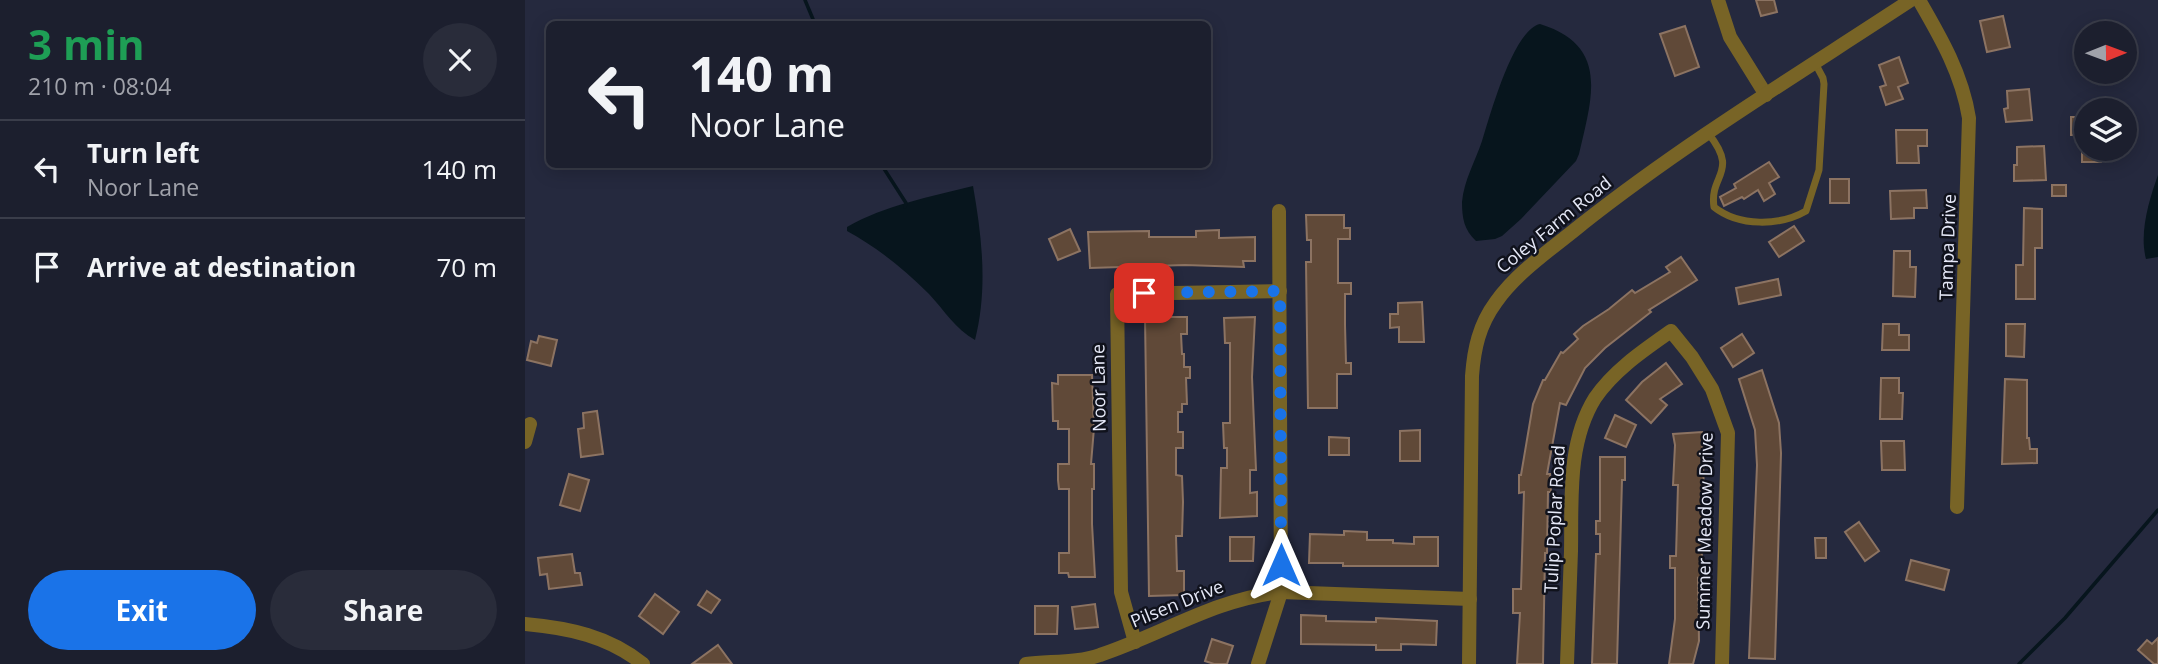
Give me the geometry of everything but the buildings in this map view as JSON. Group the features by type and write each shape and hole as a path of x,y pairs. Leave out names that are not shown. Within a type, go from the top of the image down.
{"street":[{"path":"1718,0 1730,37 1766,95"},
{"name":"Coley Farm Road","path":"1469,664 1472,376 1478,336 1487,315 1502,294 1539,259 1642,178 1911,0"},
{"name":"Tampa Drive","path":"1919,0 1955,66 1966,97 1969,118 1957,507"},
{"path":"1258,664 1281,592 1279,211"},
{"name":"Noor Lane","path":"1135,642 1121,592 1117,294 1280,291"},
{"name":"Tulip Poplar Road","path":"1567,664 1574,467 1582,427 1594,400 1613,376 1643,350 1671,331"},
{"name":"Summer Meadow Drive","path":"1671,331 1692,357 1712,389 1728,433 1722,664"},
{"path":"525,442 530,424"},
{"name":"Pilsen Drive","path":"1025,664 1096,657 1215,606 1258,594 1281,592 1470,599"},
{"path":"525,624 591,635 620,647 643,664"}],"lane":[{"path":"1707,133 1717,145 1723,160 1721,178 1713,198 1714,207 1733,218 1770,222 1782,221 1806,211 1817,183 1820,158 1824,85 1815,63"}],"shaded area":[{"path":"1540,24 1562,34 1577,46 1587,60 1591,76 1591,94 1579,154 1576,161 1502,236 1476,241 1466,228 1463,218 1465,186 1512,57 1530,30"},
{"path":"2158,175 2158,257 2146,259 2144,228"},
{"path":"973,186 982,263 981,302 975,340 956,325 929,294 900,268 847,231 847,227 862,219 892,207"}],"waterway":[{"path":"805,0 814,21"},
{"path":"884,168 906,203 905,207"},
{"path":"2019,664 2065,618 2158,510"}],"route":[{"path":"1144,293 1280,291 1281,565"}]}
